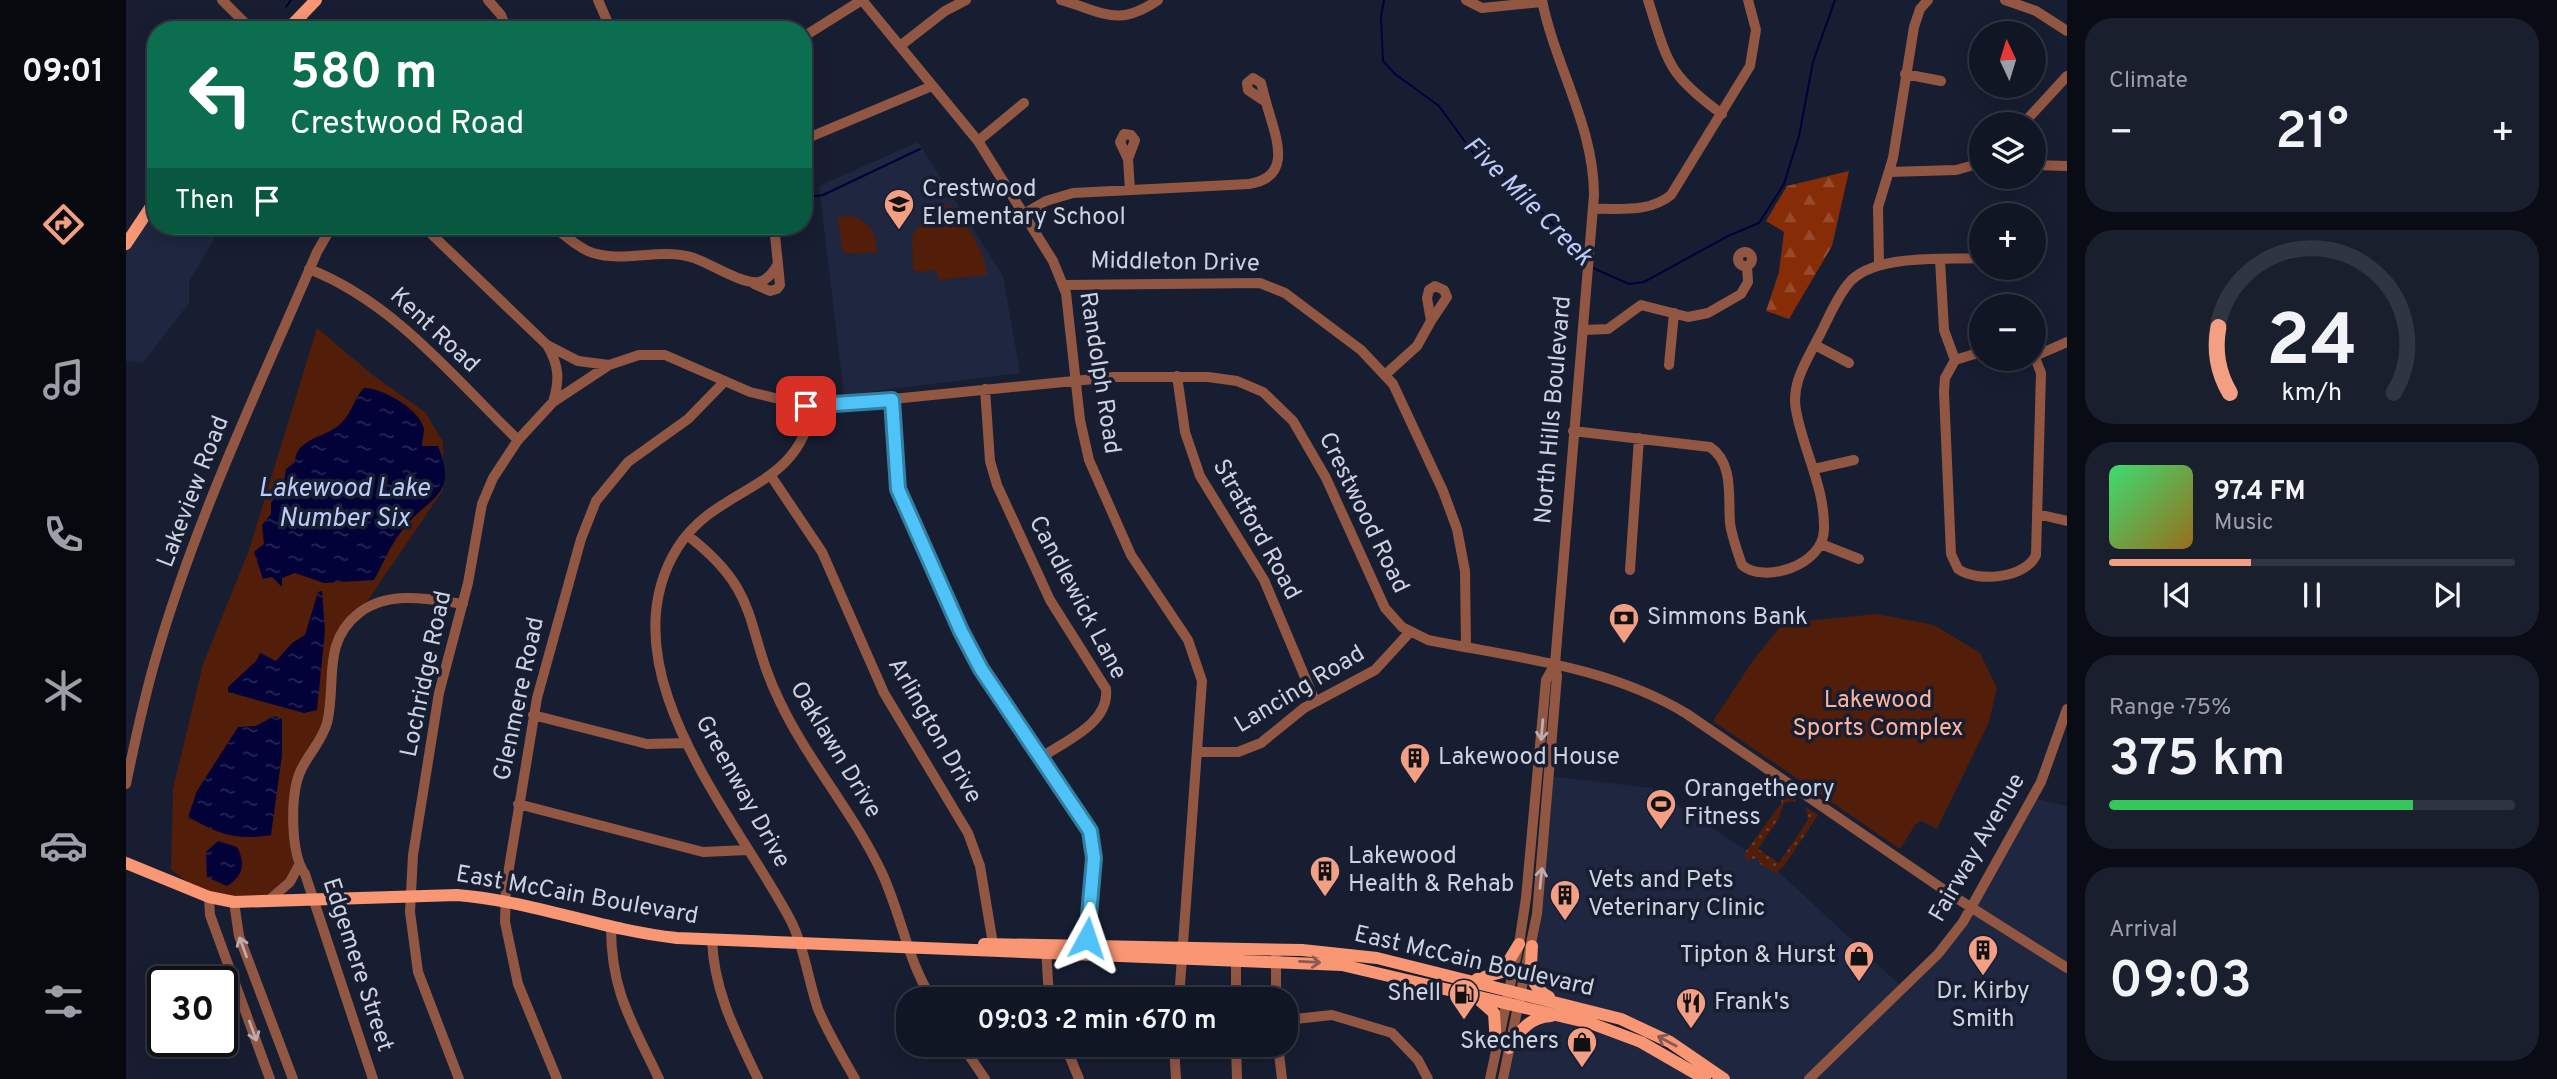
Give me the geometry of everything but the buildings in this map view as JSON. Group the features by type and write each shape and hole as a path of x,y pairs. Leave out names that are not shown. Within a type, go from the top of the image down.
{"main road":[{"path":"295,21 316,0"},
{"path":"126,244 147,212"},
{"name":"East McCain Boulevard","path":"126,863 209,897 234,902 457,895 506,902 655,935 712,940 1358,955 1472,980 1514,998"},
{"name":"East McCain Boulevard","path":"945,946 993,944 1046,949"},
{"path":"1472,980 1502,972 1525,945"},
{"path":"1525,945 1533,984 1562,1010"},
{"name":"East McCain Boulevard","path":"1276,955 1366,968 1464,993 1514,998 1637,1026 1686,1051 1724,1079"},
{"path":"1464,993 1487,1004 1494,1013 1503,1046 1531,1021 1562,1010"},
{"name":"East McCain Boulevard","path":"1562,1010 1641,1042 1705,1079"}],"street":[{"path":"222,0 243,21"},
{"path":"488,0 504,21"},
{"path":"597,0 607,21"},
{"path":"812,31 862,0"},
{"name":"Randolph Road","path":"862,0 978,141 1025,213 1064,285 1083,436 1100,486 1131,555 1180,626 1197,658 1203,696 1180,987"},
{"path":"900,46 945,11 966,0"},
{"path":"1061,0 1119,18 1138,13 1158,0"},
{"path":"1466,0 1482,8 1542,1"},
{"path":"1648,0 1675,74 1690,91 1722,114"},
{"path":"1593,209 1643,208 1664,200 1676,188 1744,80 1755,49 1756,30 1748,0"},
{"path":"1879,265 1878,207 1889,173 1918,13 1928,0"},
{"path":"2005,0 2036,11 2067,31"},
{"name":"North Hills Boulevard","path":"1490,1079 1503,1046 1514,998 1545,839 1558,676 1555,664 1593,209 1594,178 1588,139 1552,40 1542,1"},
{"path":"299,17 303,21"},
{"path":"1905,74 1941,81"},
{"path":"2034,112 2067,76"},
{"path":"812,136 932,86"},
{"path":"1025,213 1062,195 1249,184 1267,179 1275,170 1279,155 1266,102"},
{"path":"978,141 1024,103"},
{"path":"1128,159 1130,190"},
{"path":"2046,165 2067,166"},
{"path":"1889,173 1956,170 1969,166"},
{"name":"Lakeview Road","path":"126,784 147,689 168,620 230,453 309,269 327,235"},
{"name":"Crestwood Road","path":"432,235 547,345 578,361 608,365 639,355 659,354 679,359 770,400 812,407 1076,380 1177,376 1237,381 1263,392 1280,406 1299,429 1326,478 1385,608 1409,633"},
{"path":"566,235 590,252 611,256 676,254 693,258 775,291 780,285 775,235"},
{"path":"1573,431 1704,445 1721,457 1726,469 1732,533 1742,565 1753,572 1799,566 1814,555 1821,544 1824,526 1814,469 1795,399 1798,379 1848,284 1866,270 1879,265 1969,259"},
{"path":"1940,260 1944,330 1955,360"},
{"path":"749,281 764,280 778,264"},
{"path":"1583,330 1608,329 1641,305 1697,317 1736,298 1748,282 1747,266"},
{"name":"Kent Road","path":"309,269 346,285 375,304 519,440"},
{"name":"Middleton Drive","path":"1064,285 1260,283 1296,300 1362,349 1386,374 1408,413 1457,529 1465,571 1466,647"},
{"path":"1669,365 1674,313"},
{"path":"1386,374 1417,345 1432,321"},
{"path":"2046,351 2067,342"},
{"name":"Crestwood Road","path":"547,345 555,360 559,378 553,402"},
{"path":"1815,345 1849,363"},
{"path":"1969,356 1955,360 1947,373 1944,392 1954,562 1964,573 1973,575 2024,570 2036,555 2040,371"},
{"name":"Lochridge Road","path":"459,1079 418,972 410,924 413,855 434,717 463,604 482,504 500,466 553,402 608,365"},
{"name":"Stratford Road","path":"1177,376 1182,419 1200,476 1264,580 1315,701"},
{"name":"Glenmere Road","path":"557,1079 512,961 506,902 518,804 533,715 581,539 596,501 628,462 688,419 725,381"},
{"name":"Candlewick Lane","path":"985,389 990,461 997,485 1050,600 1106,689 1106,703 1099,717 1042,757"},
{"path":"892,400 894,467 900,496 971,651 1085,819 1092,840 1093,869 1085,950"},
{"name":"Greenway Drive","path":"812,407 800,446 785,465 712,513 687,535 666,573 656,633 663,681 686,743 787,914 800,943 818,1007 855,1079"},
{"path":"1630,570 1639,438"},
{"path":"1814,469 1854,460"},
{"name":"Arlington Drive","path":"771,476 822,552 884,694 968,833 980,866 993,944"},
{"path":"2037,514 2067,520"},
{"name":"Oaklawn Drive","path":"687,535 716,559 742,593 779,701 876,863 916,971 925,987"},
{"path":"1821,544 1859,559"},
{"name":"Edgemere Street","path":"373,1079 314,900 299,865 295,786 326,724 332,656 340,634 360,612 387,600 406,598 463,604"},
{"path":"1409,633 1609,677 1667,702 2067,968"},
{"name":"Lancing Road","path":"1199,752 1230,753 1255,746 1315,701 1375,670 1409,633"},
{"name":"Fairway Avenue","path":"1809,1079 1938,954 1972,907 2062,741 2067,709"},
{"path":"533,715 647,744 686,743"},
{"path":"518,804 694,850 721,853 747,850"},
{"name":"Edgemere Street","path":"268,901 290,881 299,865"},
{"path":"209,897 210,915 270,1079"},
{"path":"234,902 239,936 293,1079"},
{"path":"611,927 611,958 619,994 659,1079"},
{"path":"712,940 713,967 720,996 758,1079"},
{"path":"1046,949 1048,987"},
{"path":"1236,954 1236,987"},
{"path":"1276,955 1276,987"},
{"path":"1298,1019 1332,1015 1392,1034 1418,1059 1428,1079"},
{"name":"North Hills Boulevard","path":"1503,1046 1503,1079"},
{"path":"969,1057 985,1079"},
{"path":"1070,1057 1079,1079"},
{"path":"1175,1057 1176,1079"},
{"path":"1236,1057 1237,1079"},
{"path":"1279,1057 1282,1079"}],"shaded area":[{"name":"Crestwood Elementary School","path":"918,142 1003,276 1020,373 844,395 819,186"},
{"path":"147,221 147,235 217,235 189,281 189,303 143,363 126,361 126,250"},
{"path":"1549,776 1652,788 1780,873 1903,988 1944,947 2032,798 2067,806 2067,1079 1720,1079 1654,1034 1562,1004 1530,973"},
{"path":"1545,1016 1606,1029 1702,1079 1503,1079 1509,1048"}],"green space":[{"path":"1849,171 1832,246 1789,319 1766,311 1779,272 1784,232 1766,221 1787,186"},
{"path":"934,204 952,206 958,214 979,247 987,275 938,280 936,270 913,270 912,236"},
{"path":"852,216 864,221 871,229 876,239 877,252 846,254 842,249 838,217"},
{"path":"317,328 374,376 425,412 443,442 443,490 360,612 336,633 326,724 294,797 297,869 271,902 209,897 171,870 173,789 203,664 249,550"},
{"name":"Lakewood Sports Complex","path":"1877,614 1934,625 1980,653 1997,688 1989,722 1937,829 1921,821 1915,825 1900,849 1713,721 1752,662 1783,623"},
{"path":"1783,791 1796,801 1784,803 1779,818 1758,849 1779,863 1808,820 1806,807 1818,815 1784,866 1776,873 1760,864 1758,858 1747,860 1744,854 1782,802 1779,796"}],"water":[{"name":"Lakewood Lake Number Six","path":"364,388 399,401 421,421 424,429 422,446 438,446 444,463 443,487 401,532 374,580 324,583 295,573 282,578 282,587 272,577 263,579 254,552 264,544 262,525 271,514 271,503 280,490 278,484 284,482 286,469 295,462 299,449 310,440 341,424"},
{"path":"322,591 325,631 317,710 304,713 228,692 228,687 257,660 260,653 276,661 292,643 305,635 318,592"},
{"path":"274,716 282,719 282,755 271,835 228,835 188,817 197,791 238,727 256,726"},
{"path":"218,841 237,847 242,864 240,874 227,886 207,877 206,852"}],"waterway":[{"path":"286,7 291,0"},
{"name":"Five Mile Creek","path":"1384,0 1381,17 1383,61 1395,74 1439,106 1474,154 1522,190 1584,259"},
{"name":"Five Mile Creek","path":"1593,268 1629,284 1644,282 1728,236 1759,223 1784,184 1799,136 1813,62 1835,0"},
{"path":"812,197 823,195 920,149"}],"place":[{"name":"Crestwood Elementary School","path":"899,231"},
{"name":"Simmons Bank","path":"1624,645"},
{"name":"Lakewood House","path":"1415,785"},
{"name":"Orangetheory Fitness","path":"1661,831"},
{"name":"Lakewood Health & Rehab","path":"1325,898"},
{"name":"Vets and Pets Veterinary Clinic","path":"1565,922"},
{"name":"Dr. Kirby Smith","path":"1983,977"},
{"name":"Tipton & Hurst","path":"1859,983"},
{"name":"Shell","path":"1464,1021"},
{"name":"Frank's","path":"1691,1030"},
{"name":"Skechers","path":"1582,1069"}],"route":[{"path":"806,406 892,400 894,467 900,496 961,631 981,669 1085,819 1090,831 1094,858 1087,938"}]}
